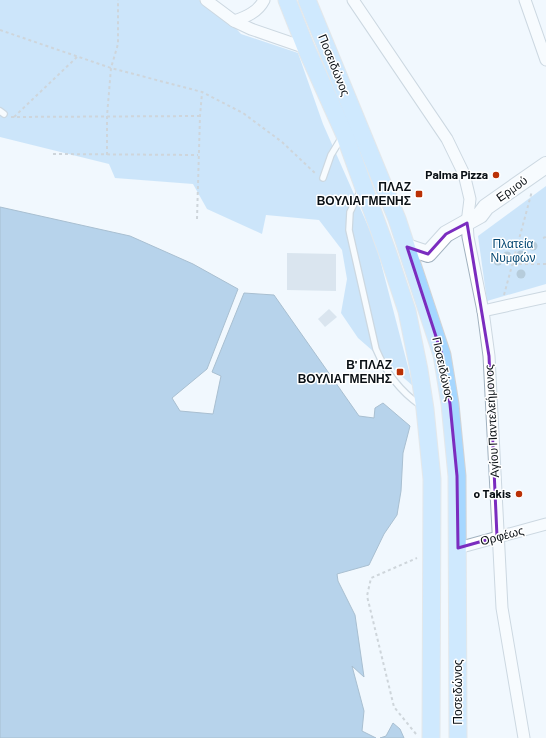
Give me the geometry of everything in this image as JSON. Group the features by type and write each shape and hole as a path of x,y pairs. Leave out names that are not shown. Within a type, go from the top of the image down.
{"main road":[{"name":"Ποσειδώνος","path":"288,0 306,48 344,133 407,311 425,409 432,479 431,738"},
{"name":"Ποσειδώνος","path":"307,0 407,247 444,362 455,446 457,476 458,738"}],"street":[{"path":"206,0 234,21 265,36 306,48"},
{"path":"234,21 246,17 257,10 264,0"},
{"name":"Αγίου Παντελεήμονος","path":"353,0 447,139 464,174 470,199 473,219 470,248 483,311 492,405 497,537 502,608 524,738"},
{"path":"525,0 546,60"},
{"name":"Ερμού","path":"388,254 407,247 441,241 446,234 473,219 486,207 546,165"},
{"name":"Ερμού","path":"473,219 489,216 540,180"},
{"path":"483,311 546,297"},
{"name":"Ορφέως","path":"458,548 546,524"}],"lane":[{"path":"323,178 331,155 344,133"},
{"path":"363,185 350,212 349,230 376,349 382,363 397,385 409,397 425,409"}],"path":[{"path":"107,155 107,116 111,68 118,44 118,0"},
{"path":"0,30 111,68 202,92 243,113 282,142 310,171 323,178"},
{"path":"13,118 78,56"},
{"path":"197,219 198,156 202,92"},
{"path":"2,112 13,118 200,116"},
{"path":"53,154 198,156"},
{"path":"500,308 540,180"},
{"path":"542,238 546,237"},
{"path":"513,264 546,264"},
{"path":"420,738 394,707 367,596 371,578 432,551"}],"highlighted area":[{"path":"467,223 489,356 497,537 458,548 457,476 450,404 442,355 407,247 428,254 446,234"}],"green space":[{"path":"0,0 199,0 221,12 241,34 298,53 323,124 376,244 413,386 358,338 341,313 347,279 342,250 319,220 266,215 262,234 207,209 193,184 115,178 109,164 0,137"},
{"name":"Πλατεία Νυμφών","path":"546,186 546,284 487,301 478,236"}],"shaded area":[{"path":"0,207 130,236 193,264 238,289 207,369 172,398 180,411 213,414 221,376 212,372 244,293 274,295 359,416 374,418 375,408 383,403 410,426 403,453 401,491 397,515 384,534 369,565 337,574 338,581 355,615 364,677 352,666 364,711 362,731 376,738 0,738"},
{"path":"393,723 400,729 404,738 380,738 386,736"}],"building":[{"path":"287,253 336,254 336,291 287,290"},
{"path":"329,309 337,317 325,327 318,319"}],"place":[{"name":"Palma Pizza","path":"496,175"},
{"name":"ΠΛΑΖ ΒΟΥΛΙΑΓΜΕΝΗΣ","path":"419,194"},
{"name":"Β' ΠΛΑΖ ΒΟΥΛΙΑΓΜΕΝΗΣ","path":"400,372"},
{"name":"o Takis","path":"519,494"}]}
